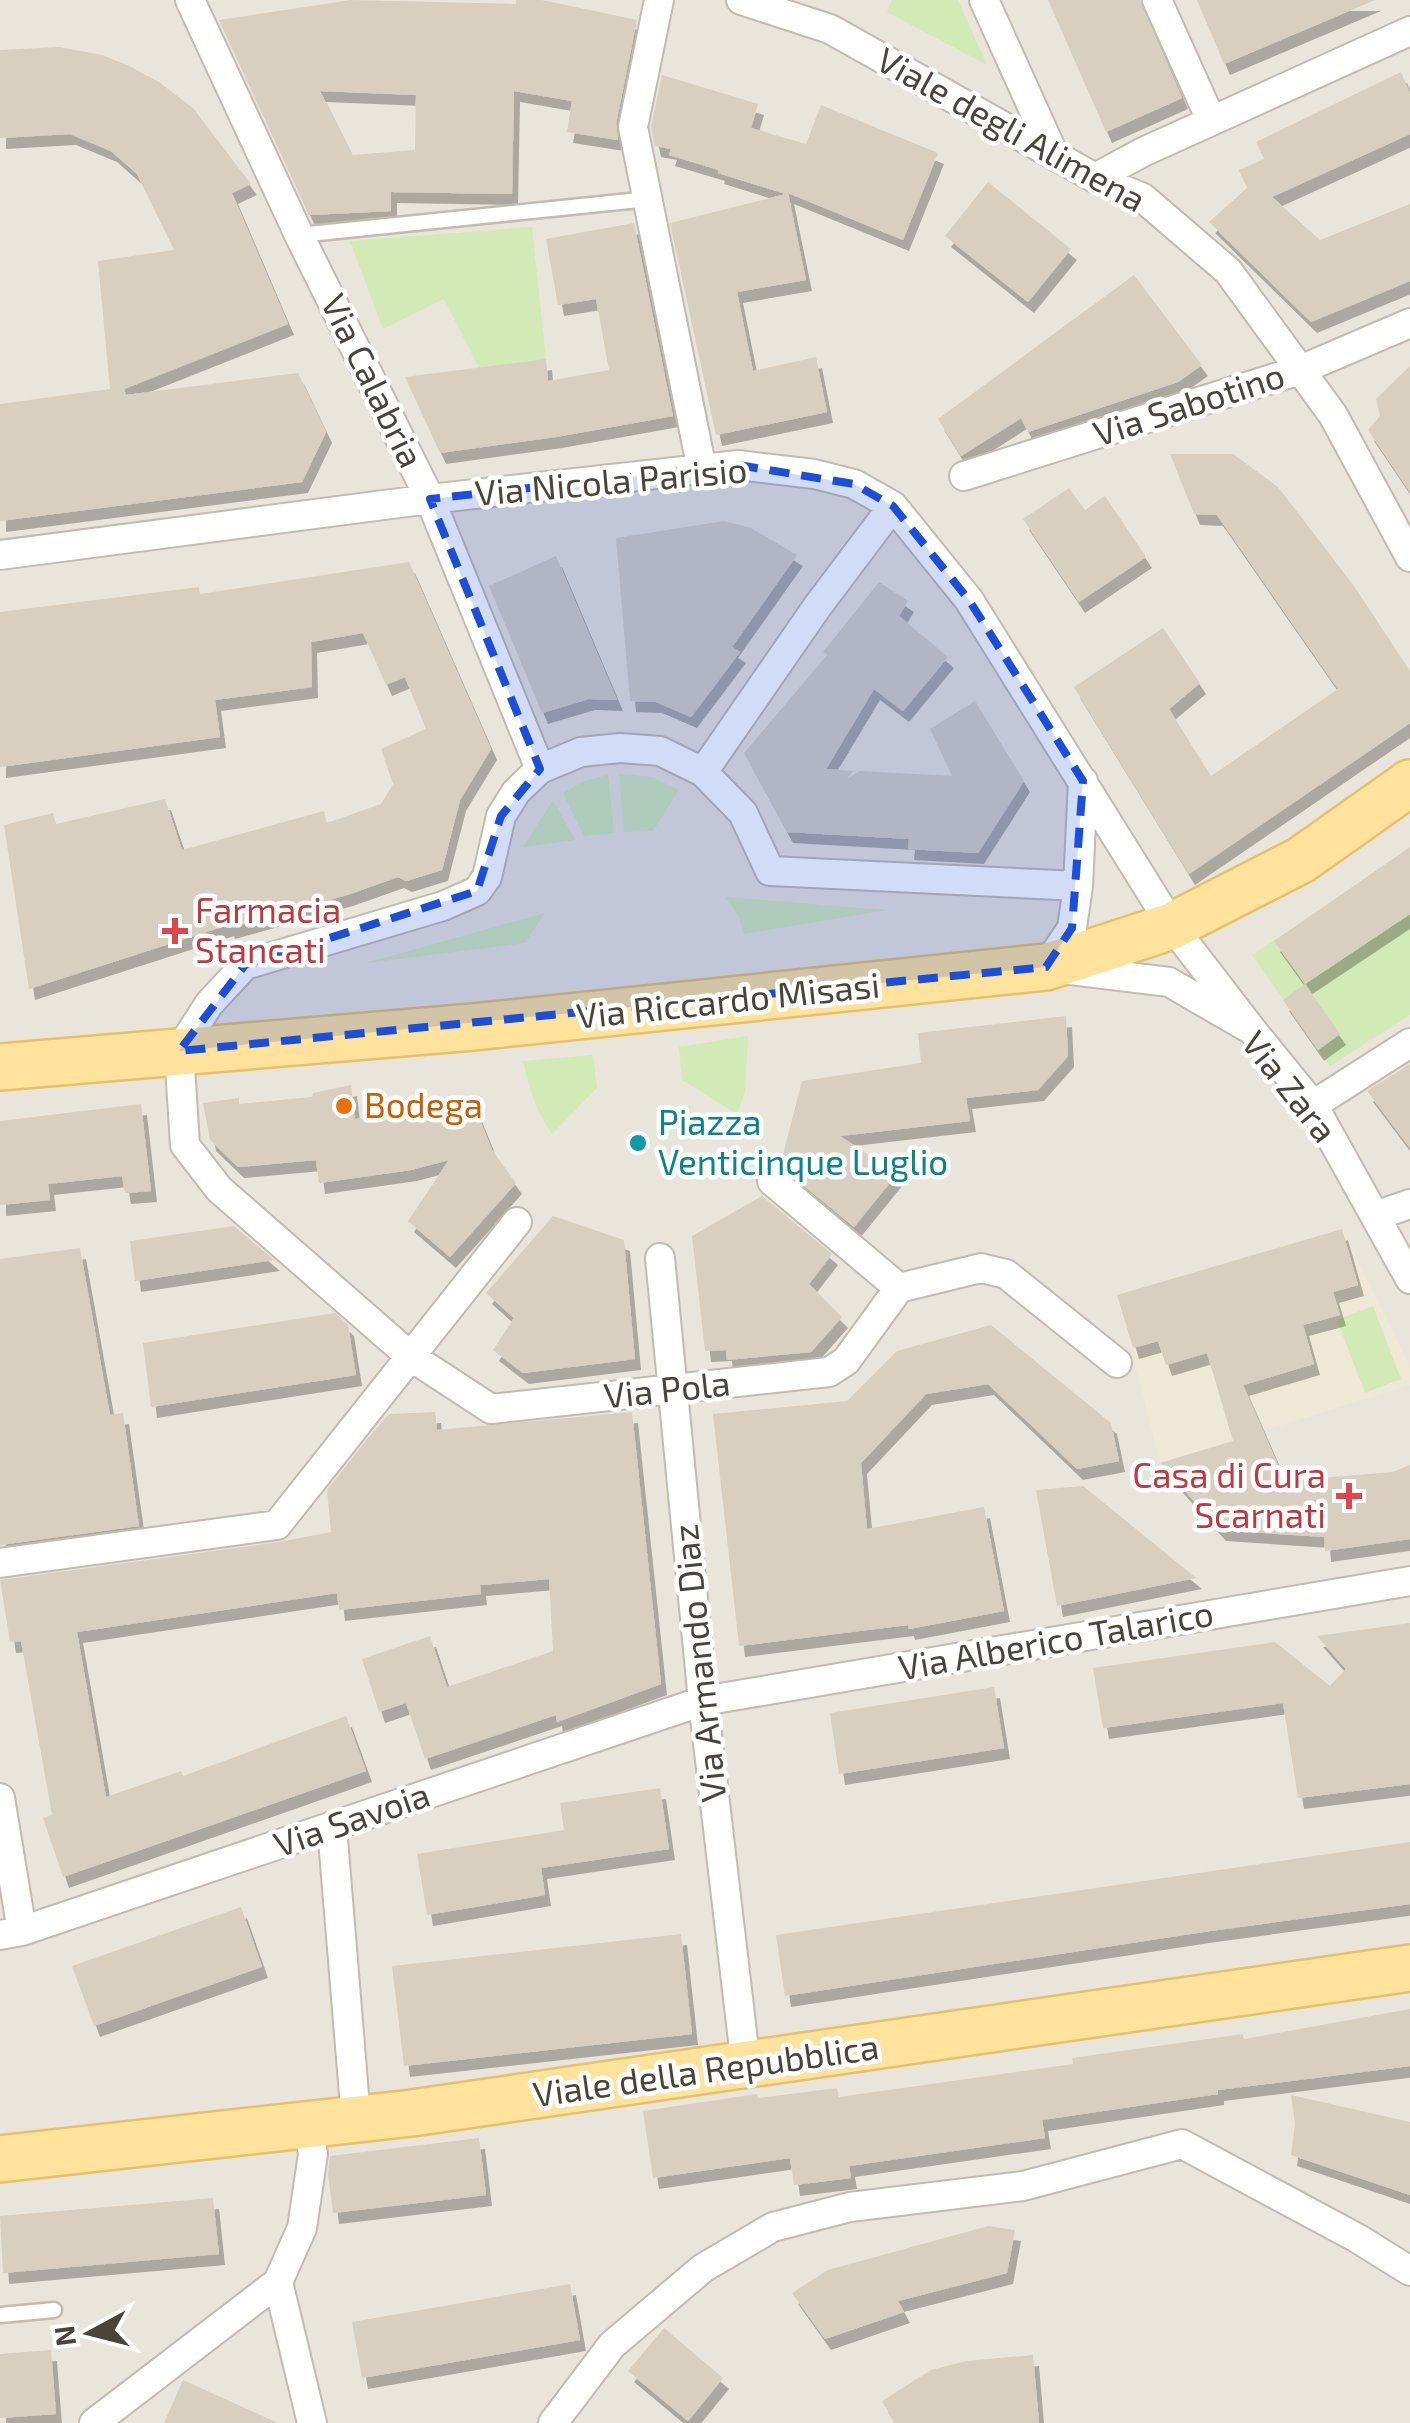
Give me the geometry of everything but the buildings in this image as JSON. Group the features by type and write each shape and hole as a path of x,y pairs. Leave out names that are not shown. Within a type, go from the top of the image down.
{"main road":[{"name":"Via Riccardo Misasi","path":"0,1067 473,1027 1046,967 1172,926 1301,860 1410,783"},
{"name":"Viale della Repubblica","path":"0,2159 308,2126 1410,1968"}],"street":[{"name":"Via Calabria","path":"190,0 299,235 430,499 540,769"},
{"path":"658,0 633,127 702,470"},
{"name":"Viale degli Alimena","path":"742,0 830,29 1095,178 1142,198 1228,271 1333,415 1410,557"},
{"path":"984,0 1054,155"},
{"path":"1157,0 1212,120"},
{"path":"1095,178 1212,120 1410,32"},
{"name":"Via Sabotino","path":"964,476 1300,370 1410,323"},
{"name":"Via Nicola Parisio","path":"0,555 430,499 738,465 814,474 854,484 892,506 969,600 1172,926 1252,1030"},
{"path":"703,772 892,506"},
{"path":"179,1051 209,1004 245,966 443,906 477,891 486,876 501,816 516,792 540,769 582,752 620,748 660,751 703,772 744,813 770,871 1078,886"},
{"path":"1046,967 1072,928 1083,782"},
{"name":"Via Zara","path":"1046,967 1169,982 1252,1030 1313,1105 1410,1279"},
{"path":"1313,1105 1410,1042"},
{"name":"Via Pola","path":"179,1051 185,1145 218,1189 410,1356 491,1410 830,1372 846,1361 899,1288"},
{"path":"772,1181 899,1288 981,1268 1006,1274 1117,1364"},
{"path":"1376,1216 1410,1204"},
{"path":"0,1563 277,1525 517,1222"},
{"name":"Via Armando Diaz","path":"660,1258 702,1701 746,2066"},
{"name":"Via Alberico Talarico","path":"702,1701 1410,1580"},
{"name":"Via Savoia","path":"11,1933 702,1701"},
{"path":"0,1798 11,1933"},
{"path":"332,1827 356,2119"},
{"path":"95,2423 278,2282 302,2228 313,2154 308,2126"},
{"path":"554,2423 612,2345 703,2268 774,2228 850,2207 1023,2186 1182,2144 1357,2238 1410,2271"},
{"path":"278,2282 312,2423"}],"lane":[{"path":"299,235 650,199"},
{"path":"0,2314 54,2310"}],"highlighted area":[{"path":"738,465 854,484 893,506 969,600 1083,781 1072,928 1046,967 179,1051 245,965 477,891 501,816 540,769 430,499"}],"shaded area":[{"path":"0,0 1410,0 1410,2423 0,2423"},
{"path":"1342,1229 1410,1366 1410,1385 1160,1463 1117,1295"}],"green space":[{"path":"892,0 958,0 987,65 887,12"},
{"path":"532,227 546,359 479,368 444,299 383,329 350,241"},
{"path":"619,774 652,777 679,790 653,831 624,832"},
{"path":"608,775 614,833 584,836 563,793 584,781"},
{"path":"553,800 575,840 523,847"},
{"path":"1410,851 1410,1015 1330,1066 1252,955"},
{"path":"725,897 887,910 744,934 738,915"},
{"path":"545,913 525,943 366,963"},
{"path":"748,1036 745,1092 737,1114 682,1080 679,1047"},
{"path":"593,1055 597,1088 552,1134 534,1099 523,1061"},
{"path":"1373,1306 1401,1379 1365,1393 1337,1320"}],"place":[{"name":"Farmacia Stancati","path":"175,931"},
{"name":"Bodega","path":"344,1106"},
{"name":"Piazza Venticinque Luglio","path":"638,1143"},
{"name":"Casa di Cura Scarnati","path":"1349,1496"}]}
